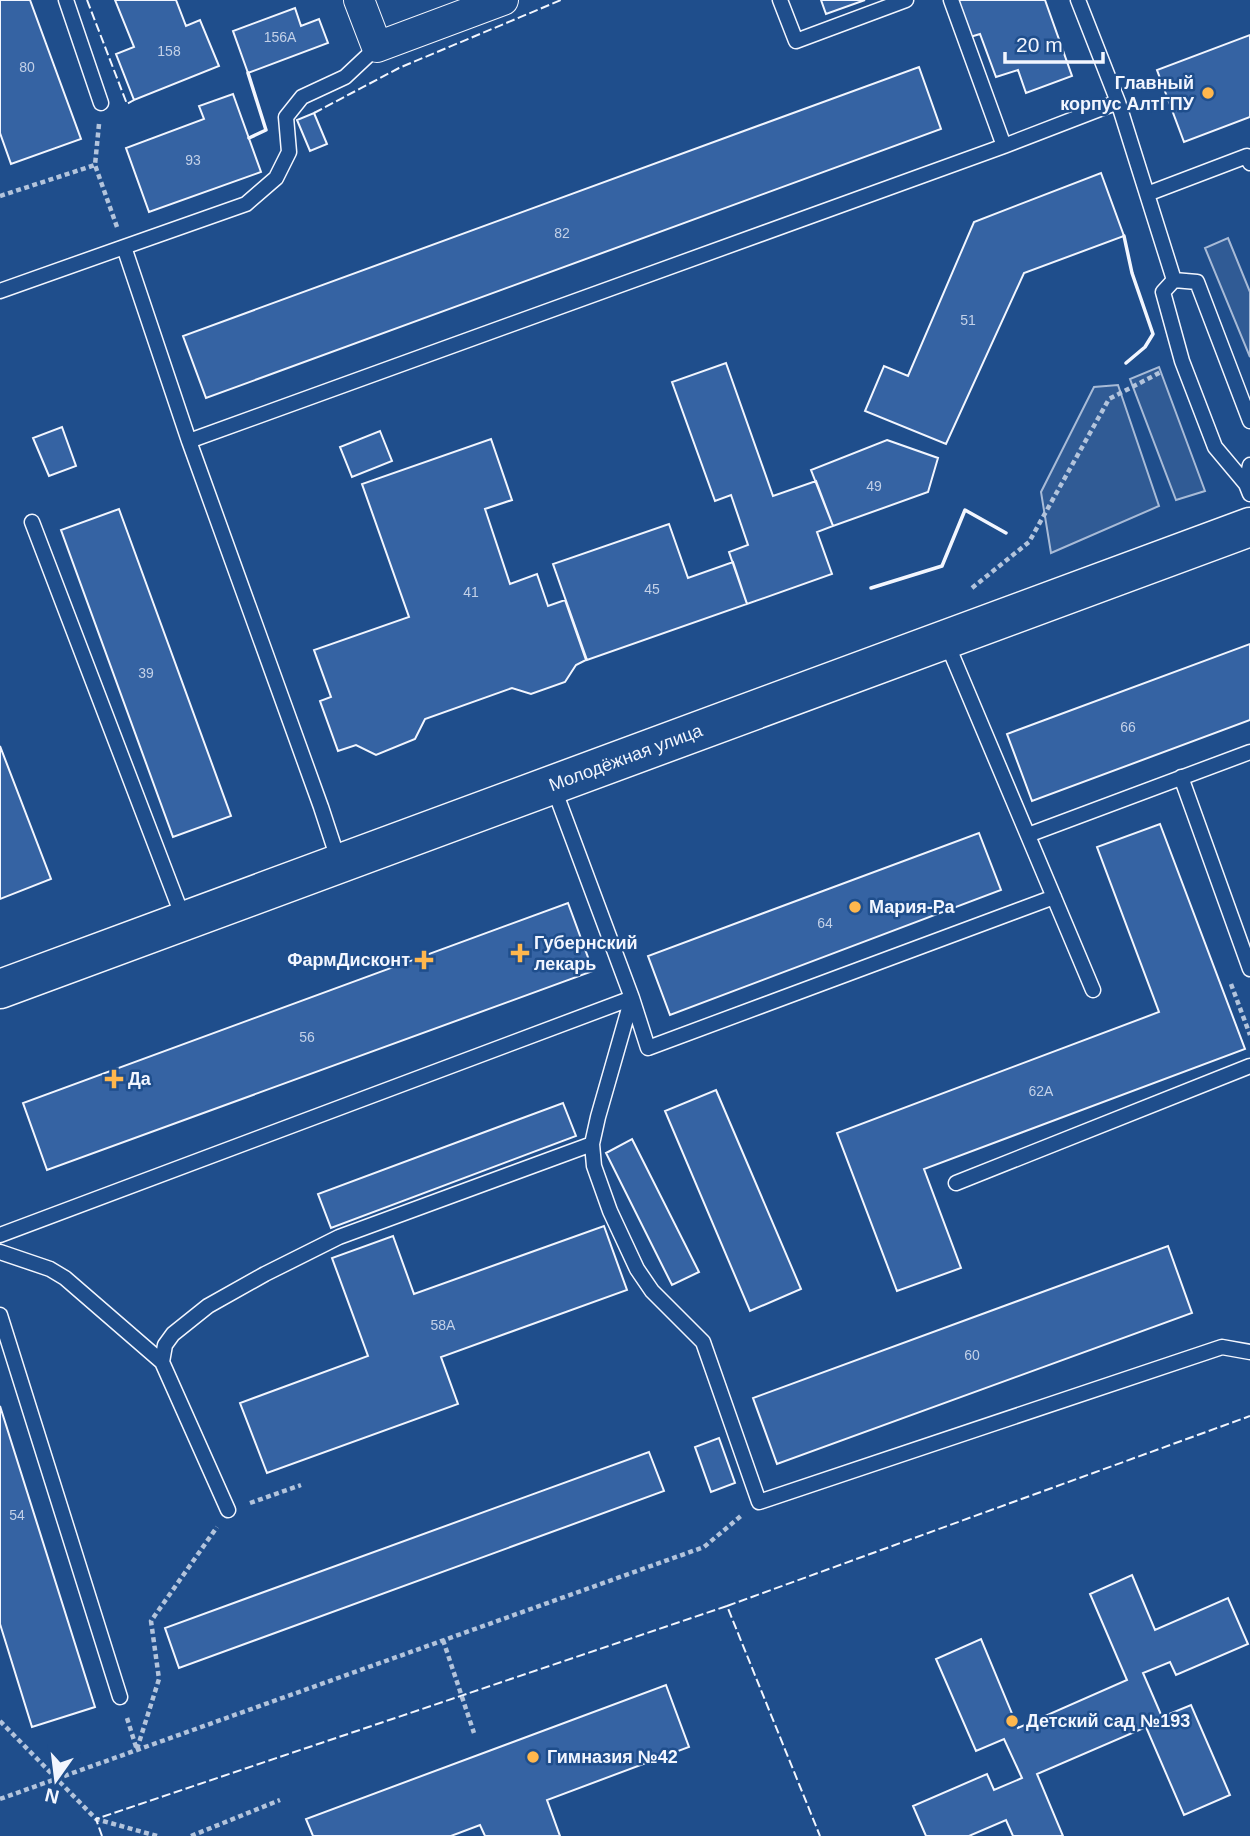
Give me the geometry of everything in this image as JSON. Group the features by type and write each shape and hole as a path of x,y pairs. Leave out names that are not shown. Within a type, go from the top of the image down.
{"street":[{"path":"359,0 377,47 503,0"},
{"name":"Молодёжная улица","path":"0,989 1250,527"}],"lane":[{"path":"66,0 101,103"},
{"path":"780,0 796,41 906,0"},
{"path":"951,0 1004,146"},
{"path":"1078,0 1118,102 1174,280"},
{"path":"0,291 246,204 276,178 289,152 286,117 302,97 345,77 377,47"},
{"path":"189,440 1004,146 1118,102"},
{"path":"1147,194 1247,156 1250,163"},
{"path":"124,247 189,440 340,864"},
{"path":"1174,280 1163,292 1182,360 1215,447 1248,489"},
{"path":"1174,280 1197,282 1250,421"},
{"path":"1248,489 1250,465"},
{"path":"32,522 184,921"},
{"path":"946,639 1093,990"},
{"path":"1028,835 1250,752"},
{"path":"1181,777 1250,969"},
{"path":"553,785 648,1048 1054,897"},
{"path":"632,998 592,1144 594,1166 610,1211 637,1269 652,1291 703,1342 759,1502 1222,1347 1250,1352"},
{"path":"0,1235 632,998"},
{"path":"956,1183 1250,1066"},
{"path":"162,1362 165,1345 173,1334 208,1306 339,1237 592,1144"},
{"path":"0,1252 50,1269 65,1278 162,1362 228,1510"},
{"path":"0,1315 120,1698"}],"path":[{"path":"101,103 95,165 124,247"},
{"path":"0,196 95,165"},
{"path":"972,589 1029,542 1110,399 1182,360"},
{"path":"137,1750 159,1678 151,1621 228,1510 300,1485"},
{"path":"0,1799 704,1547 759,1502"},
{"path":"443,1640 474,1733"},
{"path":"120,1698 137,1750"},
{"path":"0,1721 96,1819 157,1836"},
{"path":"191,1836 281,1800"}],"shaded area":[{"path":"1228,238 1250,292 1250,357 1205,248"},
{"path":"1159,367 1205,491 1176,500 1130,379"},
{"path":"1118,385 1159,506 1051,553 1041,492 1094,387"}],"building":[{"path":"0,0 30,0 81,139 11,164 0,133"},
{"path":"115,0 176,0 186,26 200,20 219,66 134,100 116,54 134,47"},
{"path":"821,0 865,0 826,14"},
{"path":"956,0 1045,0 1072,76 1026,93 1018,70 996,77 980,34 970,37"},
{"path":"295,8 301,26 319,19 328,43 248,73 233,31"},
{"name":"Главный корпус АлтГПУ","path":"1250,35 1250,117 1184,142 1157,70"},
{"path":"919,67 941,129 206,398 183,336"},
{"path":"233,94 261,172 149,212 126,148 204,119 199,106"},
{"path":"314,113 327,144 310,151 297,120"},
{"path":"1101,173 1124,236 1024,273 946,444 865,411 884,366 908,376 974,222"},
{"path":"726,363 773,496 816,481 833,526 817,532 832,574 747,604 729,552 748,545 731,495 715,501 672,382"},
{"path":"62,427 76,466 49,476 33,438"},
{"path":"380,431 392,461 352,477 340,447"},
{"path":"491,439 512,500 485,509 510,584 537,574 548,606 565,600 586,660 576,665 565,682 531,694 512,688 425,719 415,739 376,755 356,745 338,751 320,701 331,697 314,650 409,617 362,484"},
{"path":"887,440 938,458 928,492 833,526 811,470"},
{"path":"119,509 231,816 173,837 61,530"},
{"path":"669,524 688,578 733,562 747,604 587,660 553,564"},
{"path":"1250,644 1250,720 1032,801 1007,734"},
{"path":"0,746 51,879 0,899"},
{"path":"1160,824 1245,1049 924,1169 961,1268 897,1291 837,1133 1159,1012 1097,847"},
{"path":"979,833 1001,890 670,1015 648,956"},
{"path":"568,903 593,971 47,1170 23,1103"},
{"path":"716,1090 801,1289 750,1311 665,1111"},
{"path":"563,1103 576,1136 331,1228 318,1194"},
{"path":"632,1139 699,1272 672,1285 606,1153"},
{"path":"604,1226 627,1290 441,1357 458,1404 267,1473 240,1403 368,1356 332,1258 393,1236 414,1294"},
{"path":"1168,1246 1192,1313 777,1464 753,1398"},
{"path":"0,1406 95,1707 32,1727 0,1624"},
{"path":"719,1438 735,1483 711,1492 695,1447"},
{"path":"649,1452 664,1491 179,1668 165,1628"},
{"path":"1132,1575 1155,1630 1228,1598 1248,1644 1176,1675 1170,1662 1143,1673 1162,1717 1191,1705 1230,1795 1184,1815 1146,1727 1037,1774 1063,1836 1013,1836 1006,1820 969,1836 926,1836 913,1806 987,1774 994,1790 1022,1778 1004,1739 976,1751 936,1659 981,1639 1018,1728 1127,1680 1090,1594"},
{"path":"666,1685 689,1747 547,1800 560,1836 485,1836 480,1825 451,1836 313,1836 306,1819"}],"fence":[{"path":"87,0 127,104 134,100"},
{"path":"314,113 399,68 561,0"},
{"path":"727,1606 1250,1416"},
{"path":"102,1836 96,1819 727,1606 820,1836"}],"wall":[{"path":"248,73 266,130 249,138"},
{"path":"1124,236 1132,273 1153,334 1145,347 1126,363"},
{"path":"871,588 942,566 965,510 1006,533"}],"place":[{"name":"Главный корпус АлтГПУ","path":"1208,93"},
{"name":"Мария-Ра","path":"855,907"},
{"name":"Губернский лекарь","path":"520,953"},
{"name":"ФармДисконт","path":"424,960"},
{"name":"Да","path":"114,1079"},
{"name":"Детский сад №193","path":"1012,1721"},
{"name":"Гимназия №42","path":"533,1757"}]}
